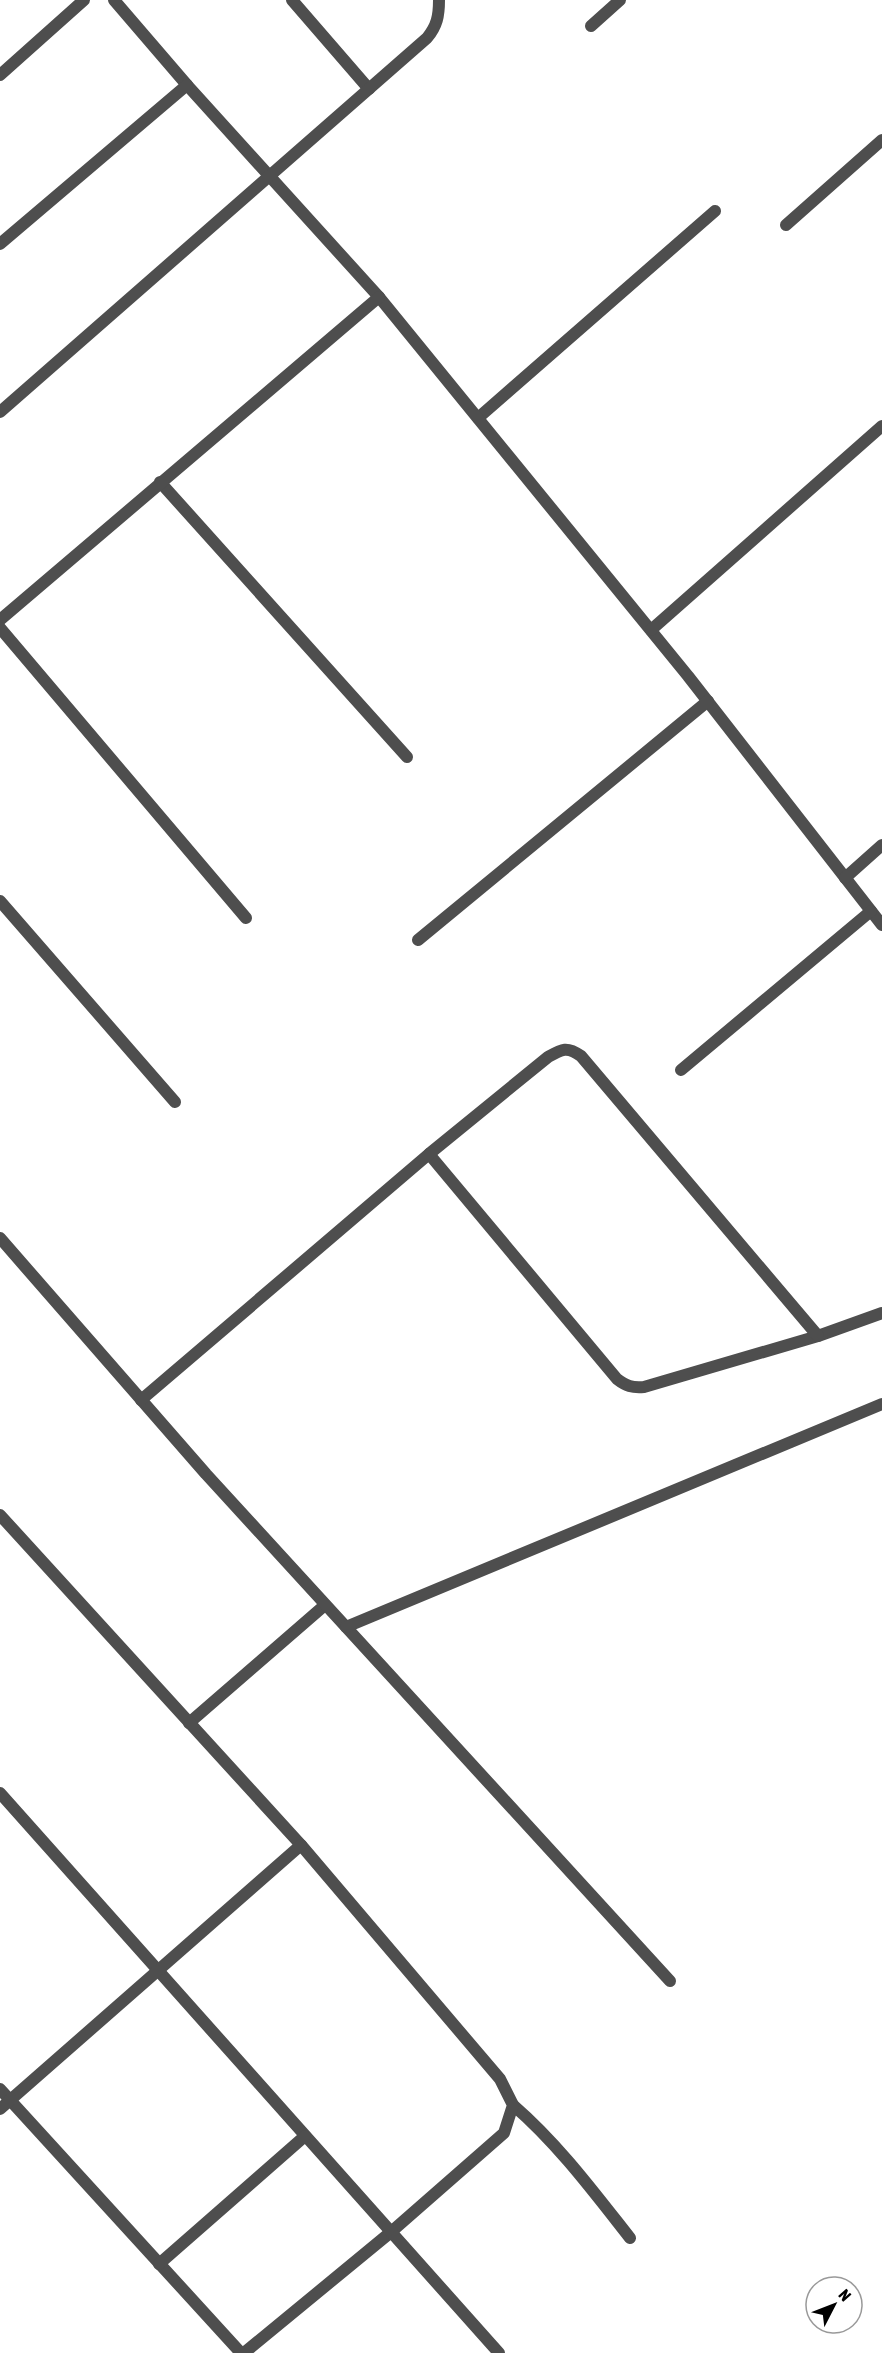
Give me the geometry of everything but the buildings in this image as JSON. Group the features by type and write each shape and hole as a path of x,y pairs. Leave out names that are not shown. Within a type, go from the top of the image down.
{"street":[{"path":"0,75 84,0"},
{"path":"114,0 187,85 379,297 708,701 882,925"},
{"path":"292,0 369,89"},
{"path":"0,412 427,38 435,28 439,16 439,0"},
{"path":"591,26 620,0"},
{"path":"0,244 187,85"},
{"path":"786,225 882,140"},
{"path":"478,418 716,211"},
{"path":"0,620 379,297"},
{"path":"651,630 882,426"},
{"path":"160,483 407,757"},
{"path":"0,628 246,918"},
{"path":"418,940 708,701"},
{"path":"845,878 882,845"},
{"path":"0,901 175,1102"},
{"path":"681,1070 871,910"},
{"path":"141,1400 429,1154 548,1057 562,1050 572,1049 581,1056 818,1336"},
{"path":"429,1154 617,1379 625,1385 634,1388 644,1387 818,1336 882,1313"},
{"path":"0,1238 141,1400 325,1605 669,1982"},
{"path":"346,1627 882,1404"},
{"path":"0,1515 301,1845 500,2079 513,2105 538,2126 577,2170 630,2238"},
{"path":"189,1722 325,1605"},
{"path":"0,1793 499,2353"},
{"path":"0,2109 301,1845"},
{"path":"0,2089 243,2353 391,2232 504,2133 513,2105"},
{"path":"159,2264 305,2136"}]}
